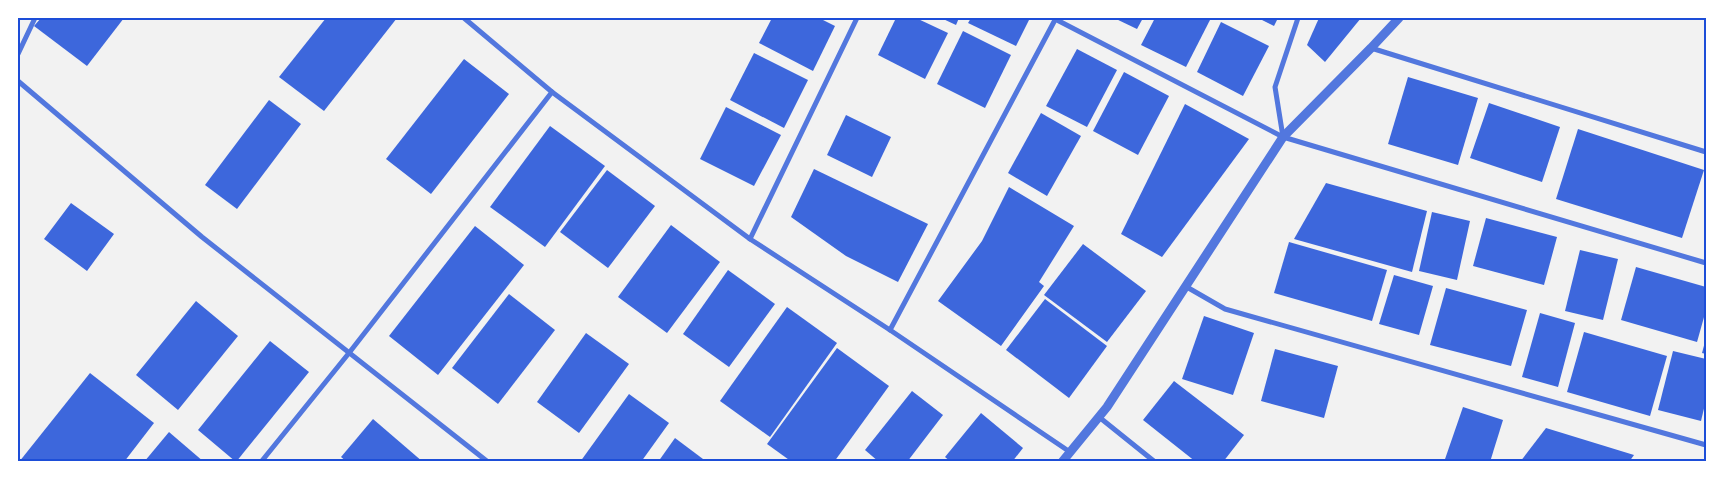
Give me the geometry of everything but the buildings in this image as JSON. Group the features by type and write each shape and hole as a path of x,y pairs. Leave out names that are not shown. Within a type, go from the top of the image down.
{"street":[{"path":"18,54 35,18"},
{"path":"464,18 552,92 750,239 890,330 1070,452"},
{"path":"750,239 857,18"},
{"path":"890,330 1055,18 1283,137 1706,263"},
{"path":"1283,137 1275,87 1298,18"},
{"path":"1062,462 1107,407 1283,137 1372,48 1399,18"},
{"path":"1372,48 1706,152"},
{"path":"18,81 202,237 488,462"},
{"path":"261,462 349,353 552,92"},
{"path":"1185,286 1225,309 1706,445"},
{"path":"1099,417 1155,462"}]}
